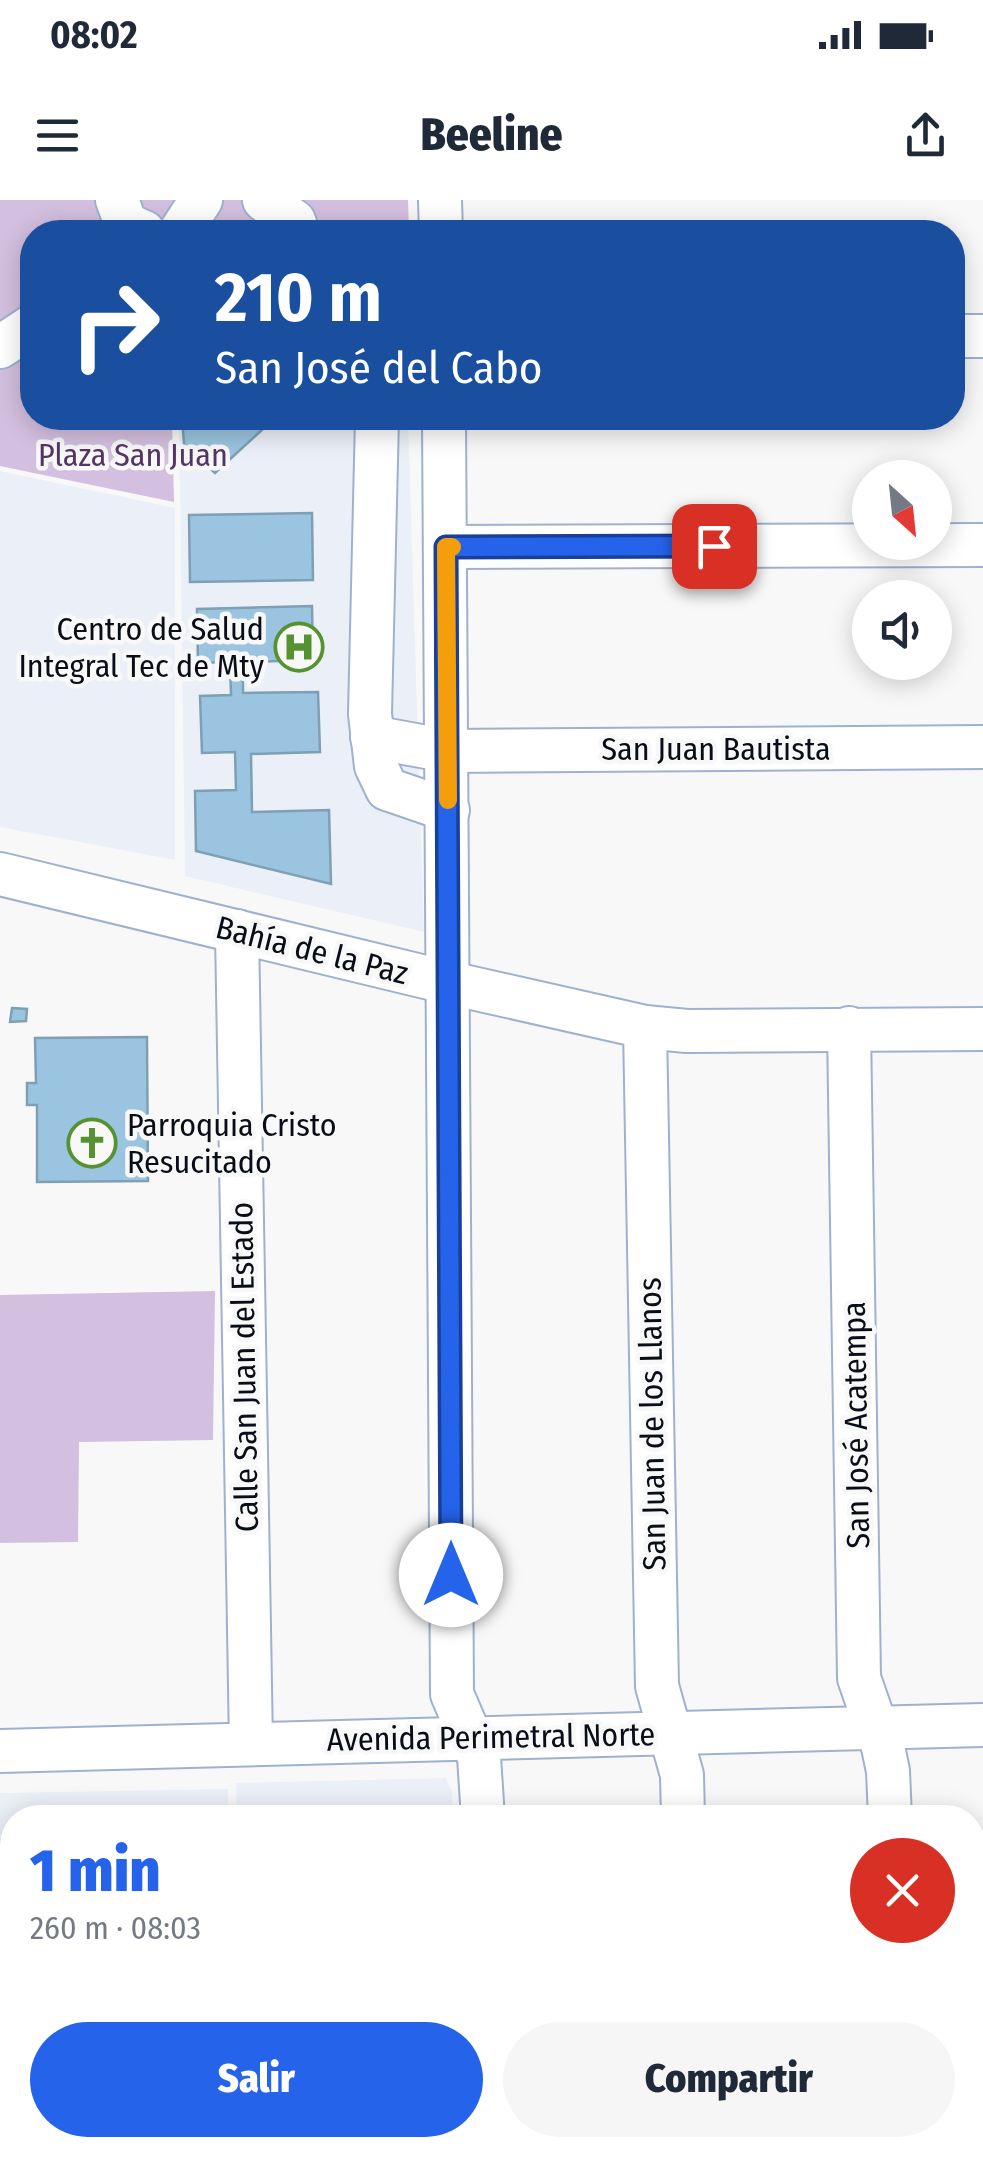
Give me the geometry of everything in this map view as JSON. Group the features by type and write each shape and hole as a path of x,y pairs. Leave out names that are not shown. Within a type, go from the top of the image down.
{"street":[{"path":"264,200 291,220"},
{"path":"376,430 372,737 376,766 387,789 448,810"},
{"path":"444,430 452,1694 479,1757 482,1805"},
{"path":"446,547 983,545"},
{"name":"San Juan Bautista","path":"372,737 448,752 983,748"},
{"name":"Bahía de la Paz","path":"0,874 645,1028 687,1032 983,1028"},
{"name":"Calle San Juan del Estado","path":"237,932 251,1744"},
{"name":"San Juan de los Llanos","path":"645,1028 657,1686 682,1776 683,1805"},
{"name":"San José Acatempa","path":"849,1028 860,1678 888,1771 889,1805"},
{"name":"Avenida Perimetral Norte","path":"0,1751 983,1725"}],"shaded area":[{"name":"Centro de Salud Integral Tec de Mty","path":"179,430 408,430 424,932 185,876"},
{"path":"0,471 175,508 175,860 0,827"},
{"path":"446,1778 453,1805 237,1805 236,1783"},
{"path":"228,1789 228,1805 0,1805 0,1793"}],"green space":[{"name":"Plaza San Juan","path":"0,200 408,200 409,220 20,220 20,430 172,430 174,502 0,466"},
{"path":"215,1291 213,1440 79,1442 78,1542 0,1543 0,1295"}],"building":[{"path":"183,430 262,430 215,473 184,444"},
{"path":"312,513 313,580 190,582 189,515"},
{"path":"312,606 313,660 243,662 243,693 318,692 320,752 251,754 252,812 329,810 331,884 196,851 195,791 236,790 235,752 202,753 200,696 231,695 230,662 198,663 197,609"},
{"path":"12,1008 27,1009 26,1021 10,1022"},
{"name":"Parroquia Cristo Resucitado","path":"147,1037 148,1181 37,1182 37,1105 27,1105 27,1083 36,1083 35,1038"}],"slow traffic":[{"path":"448,800 446,547 452,547"}],"place":[{"name":"Centro de Salud Integral Tec de Mty","path":"299,647"},
{"name":"Parroquia Cristo Resucitado","path":"92,1143"}],"route":[{"path":"451,1575 446,547 714,546"}]}
